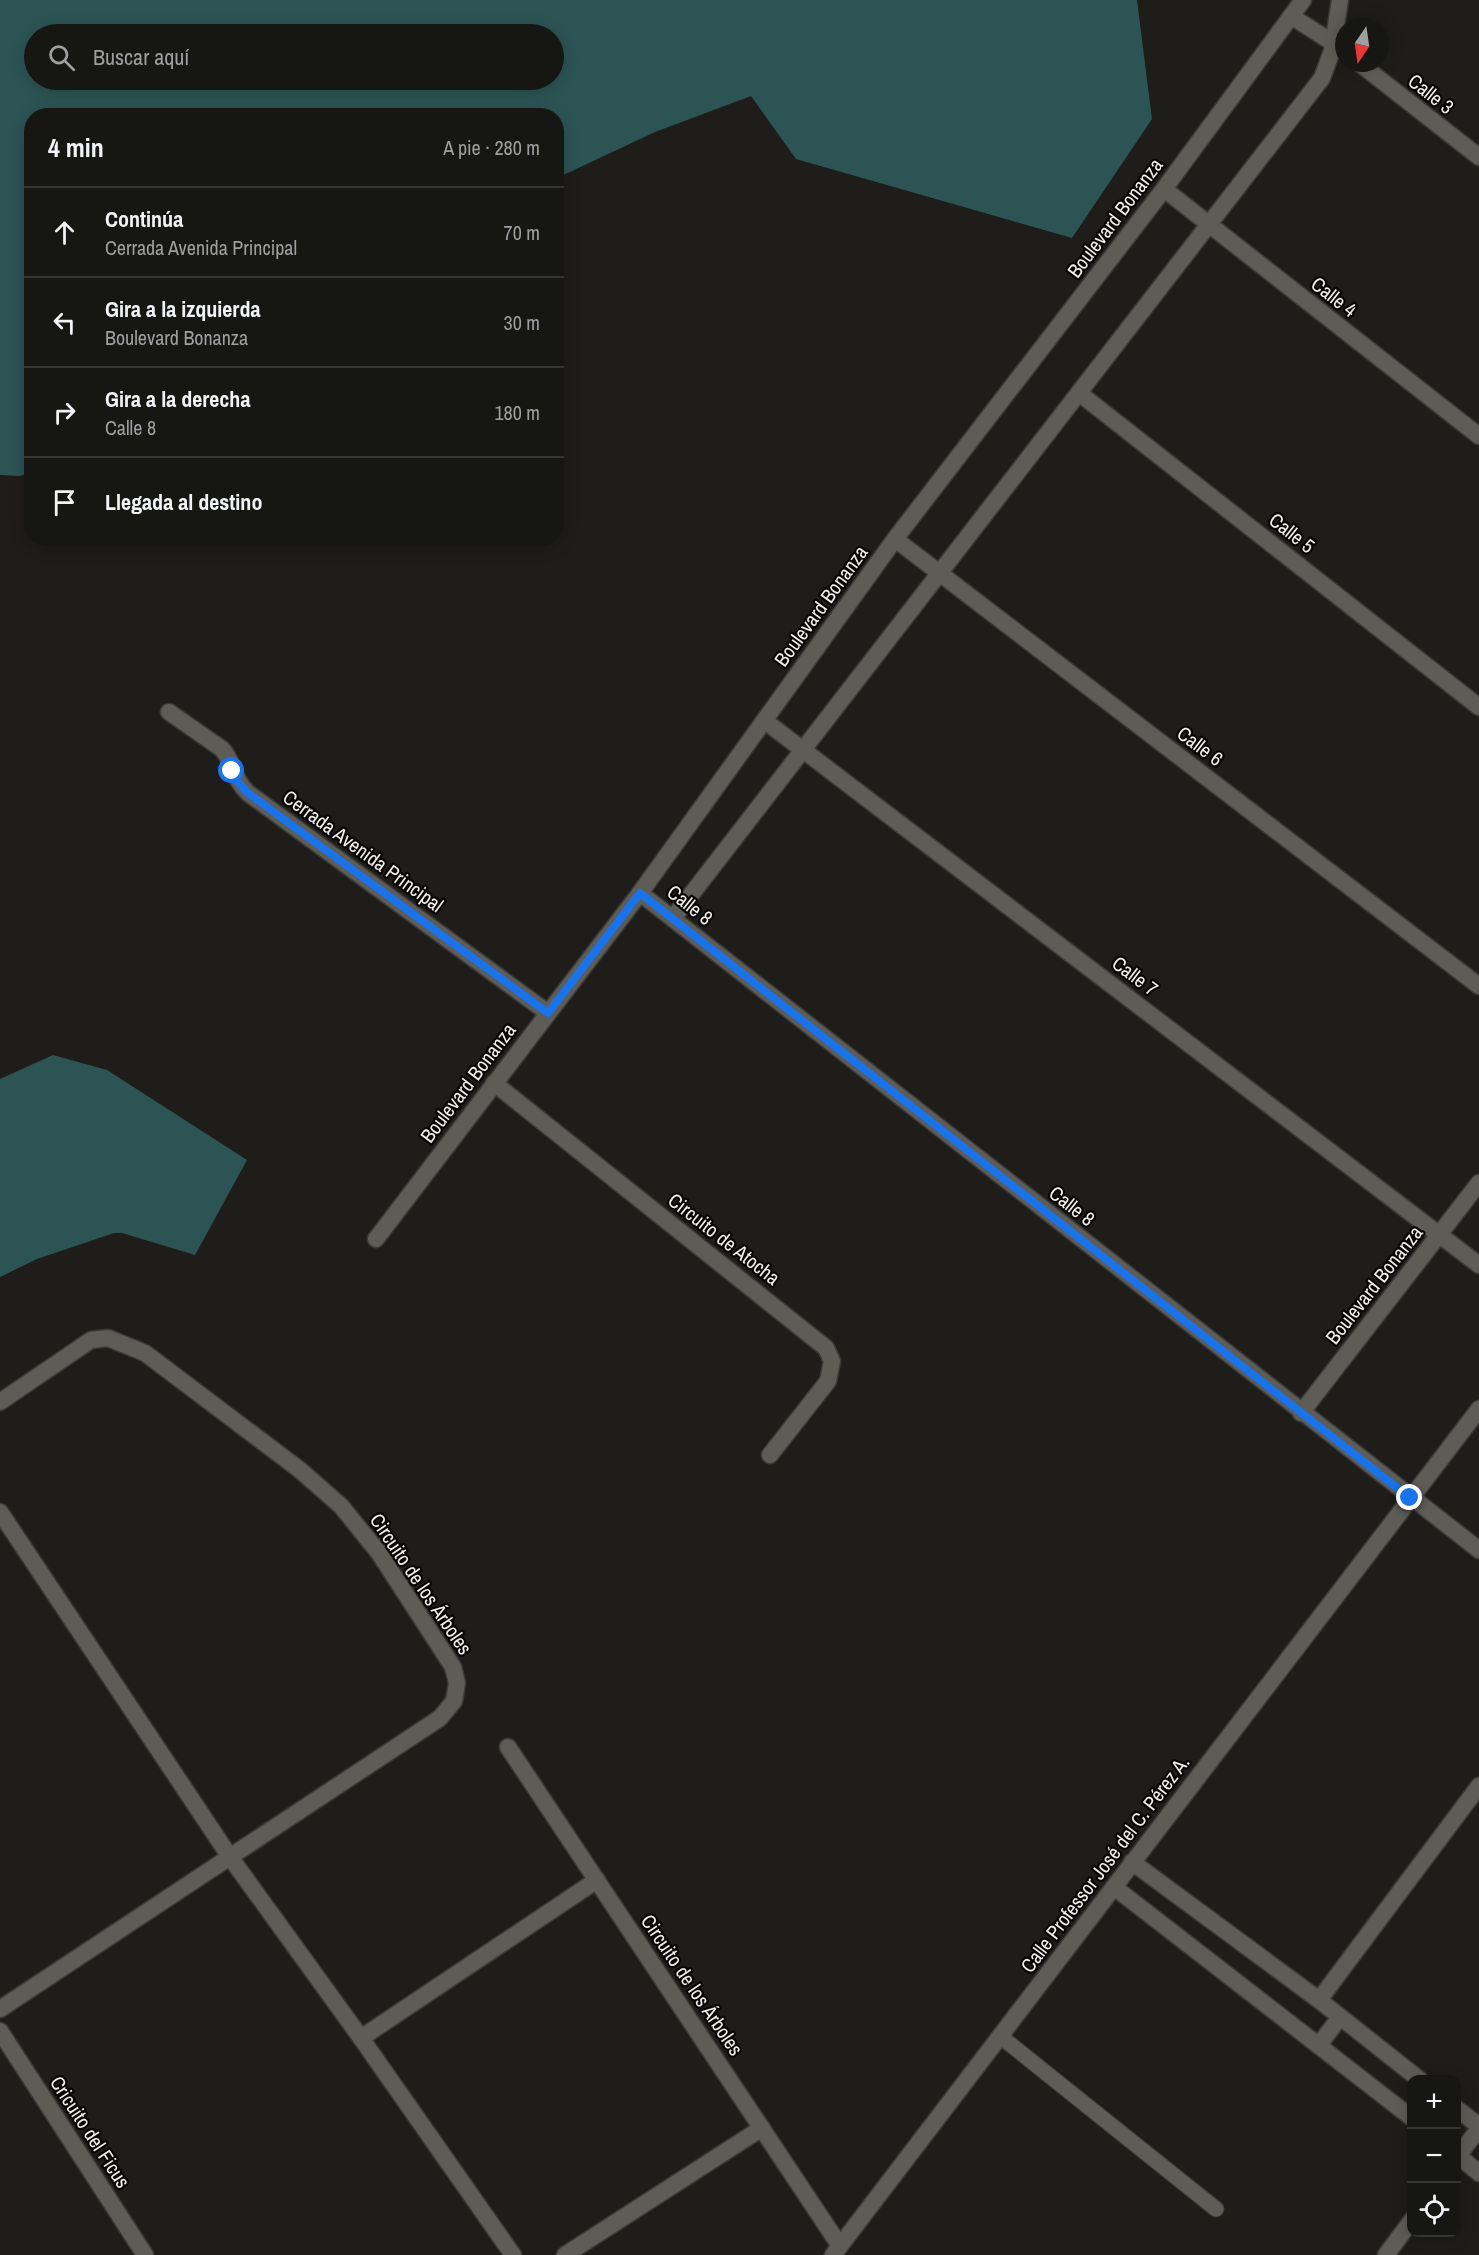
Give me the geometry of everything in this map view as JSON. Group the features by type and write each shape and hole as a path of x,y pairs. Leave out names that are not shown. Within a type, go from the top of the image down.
{"street":[{"name":"Boulevard Bonanza","path":"376,1239 640,893 895,539 1164,189 1303,0"},
{"path":"1340,0 1340,18"},
{"path":"1291,16 1335,44"},
{"path":"673,918 1322,78 1335,54"},
{"name":"Calle 3","path":"1370,72 1479,157"},
{"name":"Calle 4","path":"1164,189 1479,436"},
{"name":"Calle 5","path":"1079,393 1479,707"},
{"name":"Calle 6","path":"895,539 1479,986"},
{"name":"Cerrada Avenida Principal","path":"169,712 228,755 236,780 248,793 548,1013"},
{"name":"Calle 7","path":"765,721 1479,1265"},
{"name":"Calle 8","path":"640,893 1301,1413 1479,1550"},
{"name":"Circuito de Atocha","path":"494,1083 826,1348 832,1361 828,1381 770,1455"},
{"name":"Boulevard Bonanza","path":"1301,1413 1479,1183"},
{"name":"Circuito de los Árboles","path":"0,1402 91,1340 108,1338 138,1349 300,1470 341,1506 379,1553 453,1667 457,1683 454,1701 440,1718 0,2009"},
{"path":"1410,1498 1479,1409"},
{"name":"Calle Professor José del C. Pérez A.","path":"836,2251 1410,1498"},
{"path":"0,1512 230,1857 362,2038 513,2255"},
{"name":"Circuito de los Árboles","path":"508,1748 762,2128 836,2251"},
{"path":"1319,2000 1479,1786"},
{"path":"1132,1862 1319,2000 1415,2075"},
{"path":"362,2038 597,1880"},
{"path":"1114,1887 1407,2114"},
{"path":"1319,2045 1340,2017"},
{"name":"Cricuito del Ficus","path":"0,2031 145,2255"},
{"path":"1461,2112 1479,2127 1461,2151"},
{"path":"565,2255 762,2128"},
{"path":"1461,2159 1479,2173"},
{"path":"1386,2255 1407,2227"}],"lane":[{"path":"1000,2036 1216,2209"}],"water":[{"path":"0,0 1137,0 1152,119 1072,238 796,159 751,96 655,132 564,175 564,108 24,108 24,475 0,475"},
{"path":"53,1055 107,1070 247,1160 195,1255 122,1233 114,1233 37,1259 0,1277 0,1079"}],"route":[{"path":"232,771 241,787 248,793 548,1013 640,893 1410,1498"}]}
